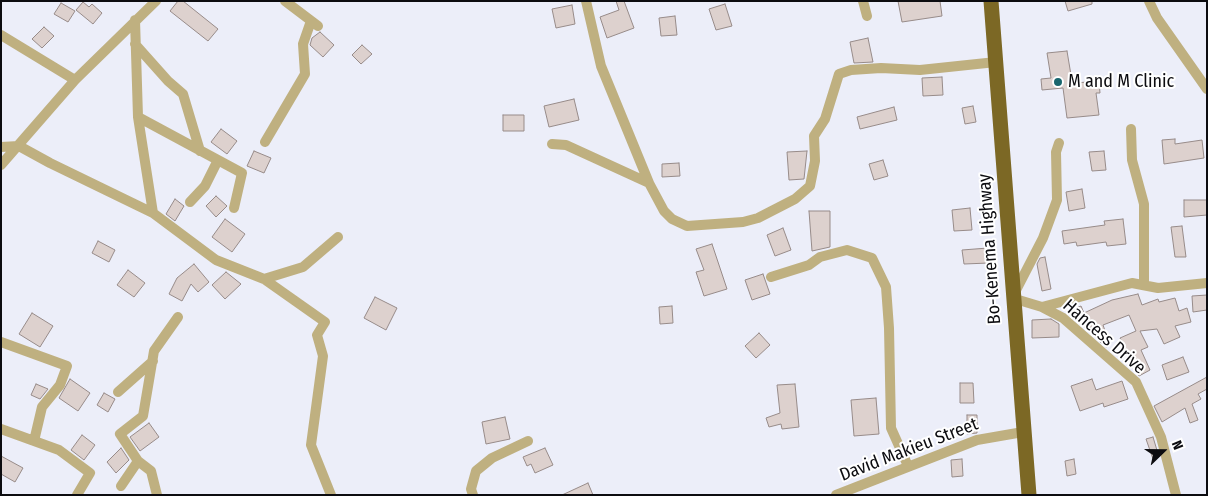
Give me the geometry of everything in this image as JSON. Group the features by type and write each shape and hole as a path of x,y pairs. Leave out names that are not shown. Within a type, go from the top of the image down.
{"highway":[{"name":"Bo-Kenema Highway","path":"991,1 1028,495"}],"street":[{"path":"1,165 75,80 156,1"},
{"path":"265,142 304,74 303,44 315,24 285,1"},
{"path":"586,1 601,66 649,183 664,211 672,219 687,226 743,222 758,218 795,199 810,186 814,161 814,136 825,119 839,74 850,70 881,68 920,70 996,62"},
{"path":"863,1 867,16"},
{"path":"1149,1 1157,18 1207,89"},
{"path":"135,20 138,118 153,213"},
{"path":"1,35 75,80"},
{"path":"135,44 168,81 183,94 200,150"},
{"path":"138,118 242,173 234,208"},
{"path":"1131,130 1132,160 1144,204 1144,285"},
{"path":"1012,298 1043,238 1057,200 1056,152 1059,143"},
{"path":"552,144 566,145 649,183"},
{"path":"1,147 19,146 153,213 216,260 264,279 325,322 317,334 323,356 312,445 331,495"},
{"path":"190,202 205,186 218,160"},
{"path":"264,279 302,267 338,237"},
{"path":"771,277 809,264 820,257 847,250 872,258 886,287 892,428 908,466"},
{"path":"1042,307 1132,283 1158,288 1207,283"},
{"name":"Hancess Drive","path":"1012,298 1042,307 1063,318 1136,382 1161,437 1176,495"},
{"path":"157,495 151,471 138,461 120,434 143,416 154,351 178,317"},
{"path":"1,342 67,366 60,385 42,406 34,441"},
{"path":"118,392 153,361"},
{"path":"1,429 59,450 90,473 77,495"},
{"name":"David Makieu Street","path":"836,495 976,440 1023,432"},
{"path":"474,495 471,489 476,471 492,458 528,442"},
{"path":"121,486 138,461"}],"building":[{"path":"178,1 183,1 218,29 208,41 170,11"},
{"path":"616,1 624,1 634,28 607,38 600,17 619,10"},
{"path":"898,1 940,1 942,16 902,22"},
{"path":"1065,1 1092,1 1092,4 1068,11"},
{"path":"83,2 89,7 92,4 102,13 93,24 76,10"},
{"path":"61,3 75,11 68,22 54,14"},
{"path":"725,4 732,26 716,30 709,9"},
{"path":"572,5 575,24 556,28 552,9"},
{"path":"675,16 677,35 661,36 659,18"},
{"path":"44,27 54,36 42,48 32,39"},
{"path":"320,32 334,45 323,57 310,45 312,38"},
{"path":"868,38 873,62 854,63 850,42"},
{"path":"362,45 372,54 361,64 352,55"},
{"path":"1067,51 1071,75 1074,75 1075,83 1099,81 1100,93 1096,93 1099,115 1067,118 1063,88 1042,90 1041,79 1051,78 1047,53"},
{"path":"942,77 943,95 923,96 922,78"},
{"path":"574,99 579,120 549,127 544,106"},
{"path":"973,106 976,122 965,124 962,108"},
{"path":"894,107 897,120 860,129 857,117"},
{"path":"503,115 524,115 524,131 503,131"},
{"path":"221,129 237,141 227,154 211,142"},
{"path":"1175,139 1175,144 1202,140 1204,158 1164,164 1162,140"},
{"path":"254,151 271,158 264,173 247,166"},
{"path":"807,151 804,179 789,180 787,152"},
{"path":"1104,151 1106,170 1092,171 1089,152"},
{"path":"883,160 888,176 874,180 869,164"},
{"path":"679,163 680,176 662,177 662,164"},
{"path":"1082,189 1085,208 1069,211 1066,192"},
{"path":"216,196 227,206 216,217 206,206"},
{"path":"175,199 184,206 175,221 166,214"},
{"path":"1184,200 1207,200 1207,215 1184,217"},
{"path":"970,208 972,230 954,231 952,210"},
{"path":"809,211 830,211 830,247 812,251"},
{"path":"225,219 245,234 232,252 212,237"},
{"path":"1123,219 1126,244 1107,246 1106,242 1077,246 1076,242 1064,244 1062,231 1105,225 1104,221"},
{"path":"1182,226 1186,257 1175,257 1171,227"},
{"path":"783,228 791,250 775,256 767,235"},
{"path":"98,241 115,250 109,262 92,253"},
{"path":"712,244 727,289 704,296 696,272 704,270 696,249"},
{"path":"988,248 989,263 964,264 962,250"},
{"path":"1045,257 1051,289 1042,291 1037,264 1040,258"},
{"path":"194,264 209,282 198,292 191,284 182,301 169,294 177,278"},
{"path":"128,270 145,283 134,297 117,285"},
{"path":"226,272 241,284 225,299 212,285"},
{"path":"763,274 770,294 752,300 745,280"},
{"path":"1138,294 1142,305 1158,299 1159,302 1175,298 1179,311 1187,308 1191,322 1175,326 1180,337 1164,344 1157,329 1140,331 1148,347 1141,350 1150,370 1139,376 1120,338 1136,331 1129,315 1103,325 1110,345 1106,347 1097,339 1092,327 1086,329 1080,320 1077,321 1067,312 1081,306 1084,313 1112,300"},
{"path":"1207,295 1207,310 1193,312 1192,296"},
{"path":"375,297 397,308 386,330 364,318"},
{"path":"672,306 673,323 660,324 659,307"},
{"path":"32,313 53,326 40,347 19,334"},
{"path":"1051,319 1059,324 1059,337 1032,338 1032,320"},
{"path":"759,333 770,345 756,358 745,346"},
{"path":"1183,357 1189,372 1167,380 1162,365"},
{"path":"1207,377 1207,389 1198,394 1201,399 1192,404 1198,420 1190,423 1185,408 1162,422 1154,406"},
{"path":"70,379 90,393 78,411 59,398"},
{"path":"1092,379 1096,390 1122,381 1128,399 1104,407 1103,403 1080,411 1071,386"},
{"path":"960,383 973,383 974,403 960,403"},
{"path":"36,384 48,389 40,399 31,395"},
{"path":"795,384 799,427 782,429 781,424 769,427 766,418 780,413 777,385"},
{"path":"104,393 115,399 108,412 97,405"},
{"path":"876,398 879,434 854,436 851,400"},
{"path":"967,415 977,415 977,433 967,434"},
{"path":"505,417 510,439 486,444 482,422"},
{"path":"149,423 159,437 140,451 130,437"},
{"path":"82,435 95,445 84,460 71,450"},
{"path":"1153,437 1159,457 1153,459 1146,439"},
{"path":"121,448 129,460 116,473 107,462"},
{"path":"545,448 553,465 535,473 531,464 527,466 523,457"},
{"path":"1,456 23,468 15,482 1,474"},
{"path":"962,459 963,476 952,477 951,460"},
{"path":"1074,459 1076,474 1067,476 1065,461"},
{"path":"588,483 593,495 562,495"}],"place":[{"name":"M and M Clinic","path":"1058,82"}]}
